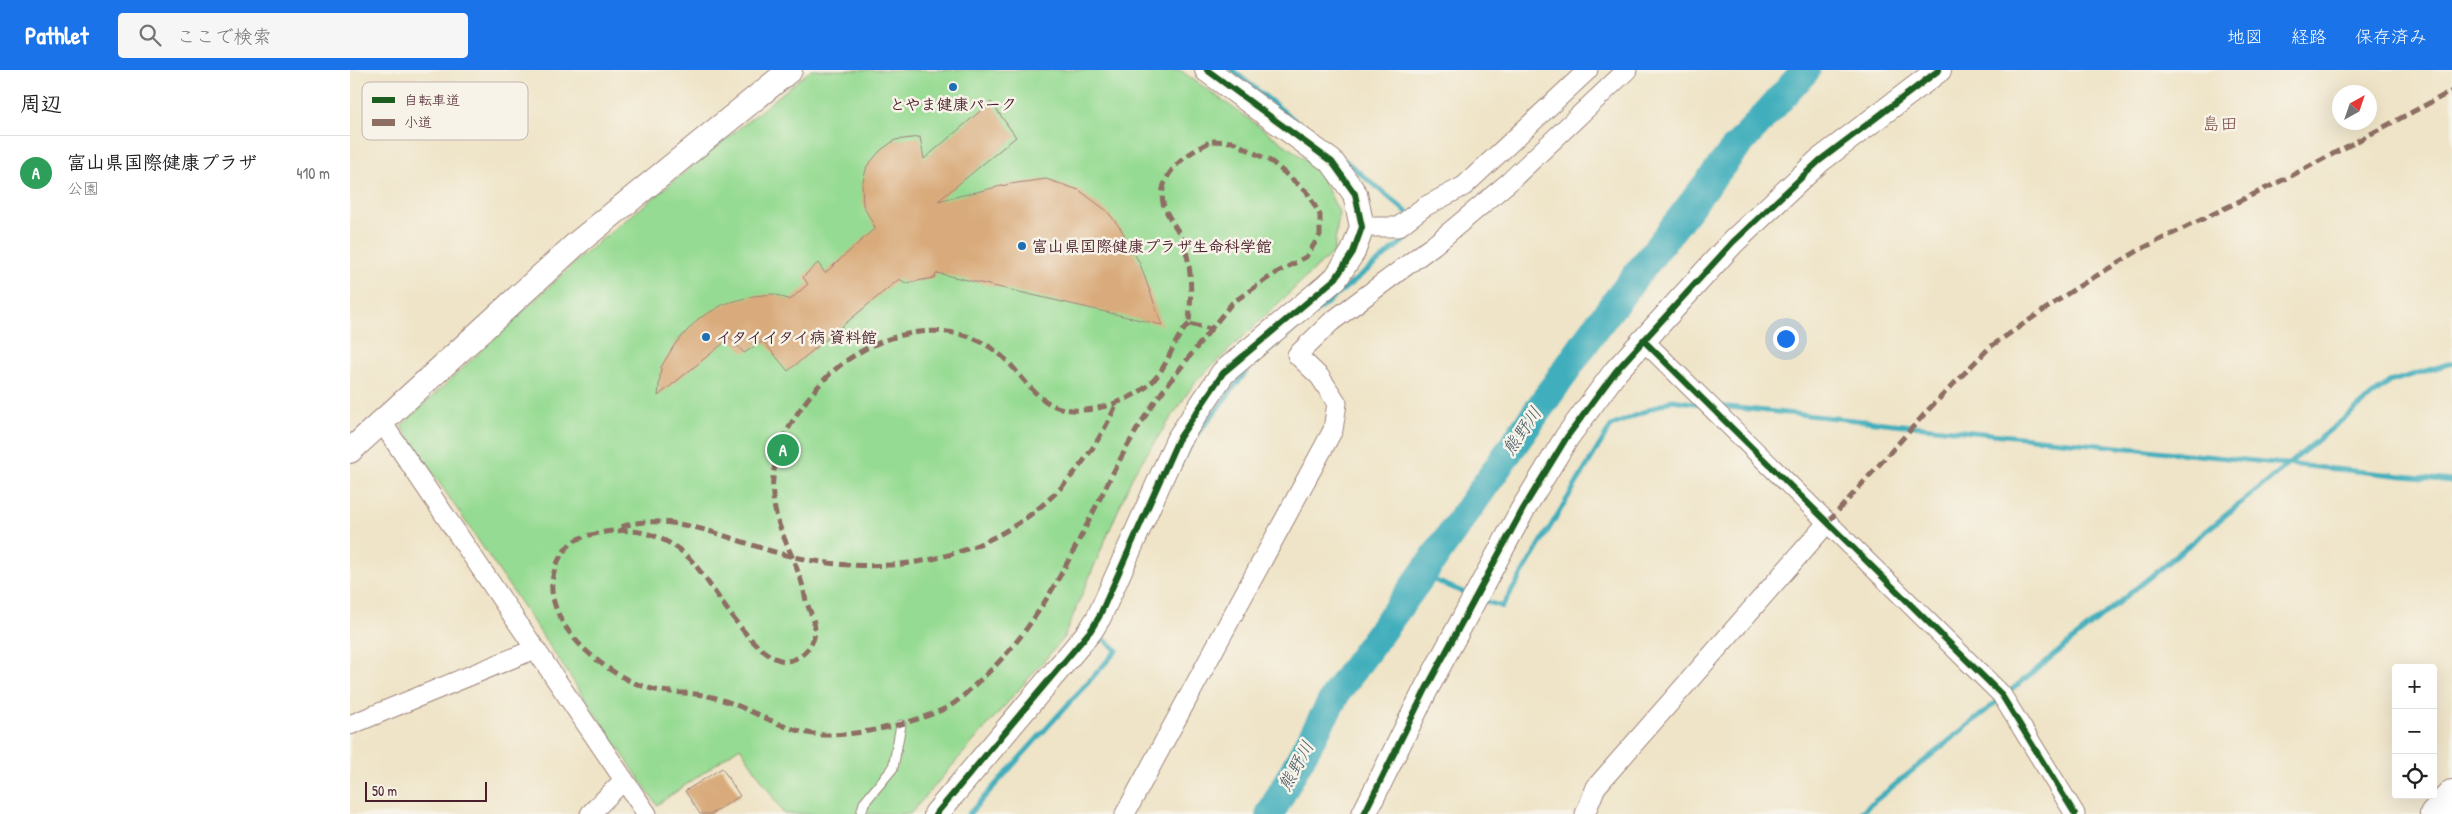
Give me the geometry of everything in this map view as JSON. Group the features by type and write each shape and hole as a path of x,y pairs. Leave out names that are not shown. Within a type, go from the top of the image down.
{"highway":[{"path":"2434,814 2452,794"}],"street":[{"path":"350,451 576,244 790,70"},
{"path":"936,814 1099,617 1178,440 1223,373 1336,278 1353,252 1362,227 1355,194 1332,162 1207,70"},
{"path":"1362,227 1398,227 1424,207 1464,186 1588,70"},
{"path":"1125,814 1333,430 1337,403 1320,378 1296,355 1331,322 1434,245 1509,182 1627,70"},
{"path":"1364,814 1426,689 1523,509 1568,437 1616,371 1733,242 1820,161 1939,70"},
{"path":"1643,340 2001,694 2076,814"},
{"path":"381,421 647,814"},
{"path":"1585,814 1596,787 1828,522"},
{"path":"350,725 535,649"},
{"path":"590,814 624,780"}],"lane":[{"path":"861,814 864,803 893,768 901,725"}],"green space":[{"path":"811,70 1180,70 1316,167 1339,212 1334,251 1195,382 1134,473 1063,639 910,814 784,814 740,747 657,805 401,426 584,254"}],"building":[{"path":"991,102 1016,137 938,201 1010,184 1046,179 1079,190 1107,211 1121,229 1140,264 1162,325 937,273 934,278 906,283 899,279 788,371 763,341 744,353 730,338 658,396 661,367 675,344 698,319 724,304 753,296 774,294 790,300 808,284 803,277 818,263 825,273 875,228 863,205 862,185 867,166 881,150 895,140 920,137 924,159"},
{"path":"722,768 740,796 711,814 700,814 685,791"}],"waterway":[{"path":"1232,70 1303,127"},
{"name":"熊野川","path":"1270,814 1337,692 1422,575 1597,326 1732,152 1806,70"},
{"path":"1343,159 1409,214"},
{"path":"1178,467 1199,432 1253,363 1417,230 1415,220"},
{"path":"1859,814 2389,382 2452,363"},
{"path":"1480,599 1502,607 1611,426 1672,400 1700,404"},
{"path":"1718,406 2452,481"},
{"path":"1422,575 1470,595"},
{"path":"969,814 1117,650 1101,637 1107,625"}],"marked path":[{"path":"1828,522 1929,409 1990,347 2076,288 2141,249 2291,176 2452,91"},
{"path":"1212,141 1233,142 1272,162 1307,192 1320,215 1320,235 1306,257 1274,274 1232,303 1211,329 1189,324 1191,284 1187,255 1180,234 1167,214 1162,192 1165,182 1177,165 1194,151 1212,141"},
{"path":"1189,324 1183,330 1162,369 1151,383 1119,402 1094,409 1068,410 1048,403 998,353 978,340 955,333 932,331 908,334 885,340 863,350 842,364 825,379 804,404 787,432 775,463 773,496 776,516 801,579 815,626 815,635 811,645 805,652 792,660 778,660 764,652 736,621 689,558 680,550 650,534 628,531 605,532 583,537 571,543 563,552 557,564 552,582 554,600 561,618 586,651 603,665 639,685 656,690 716,698 800,731 815,734 845,734 891,727 935,713 956,702 979,681 1007,653 1031,623 1071,556 1124,451 1144,418 1211,329"},
{"path":"621,527 657,522 677,524 716,533 771,551 825,563 877,566 928,560 975,546 1018,523 1057,492 1090,452 1117,403"}],"cycle path":[{"path":"936,814 1091,630 1099,617 1178,440 1223,373 1336,278 1353,252 1362,227 1355,194 1332,162 1207,70"},
{"path":"1364,814 1426,689 1523,509 1567,437 1616,371 1733,242 1819,161 1939,70"},
{"path":"1643,340 2001,694 2075,814"}],"place":[{"name":"とやま健康パーク","path":"953,87"},
{"name":"富山県国際健康プラザ生命科学館","path":"1022,246"},
{"name":"イタイイタイ病 資料館","path":"706,337"},
{"name":"富山県国際健康プラザ","path":"783,450"}],"district":[{"name":"島田","path":"2220,124"}]}
